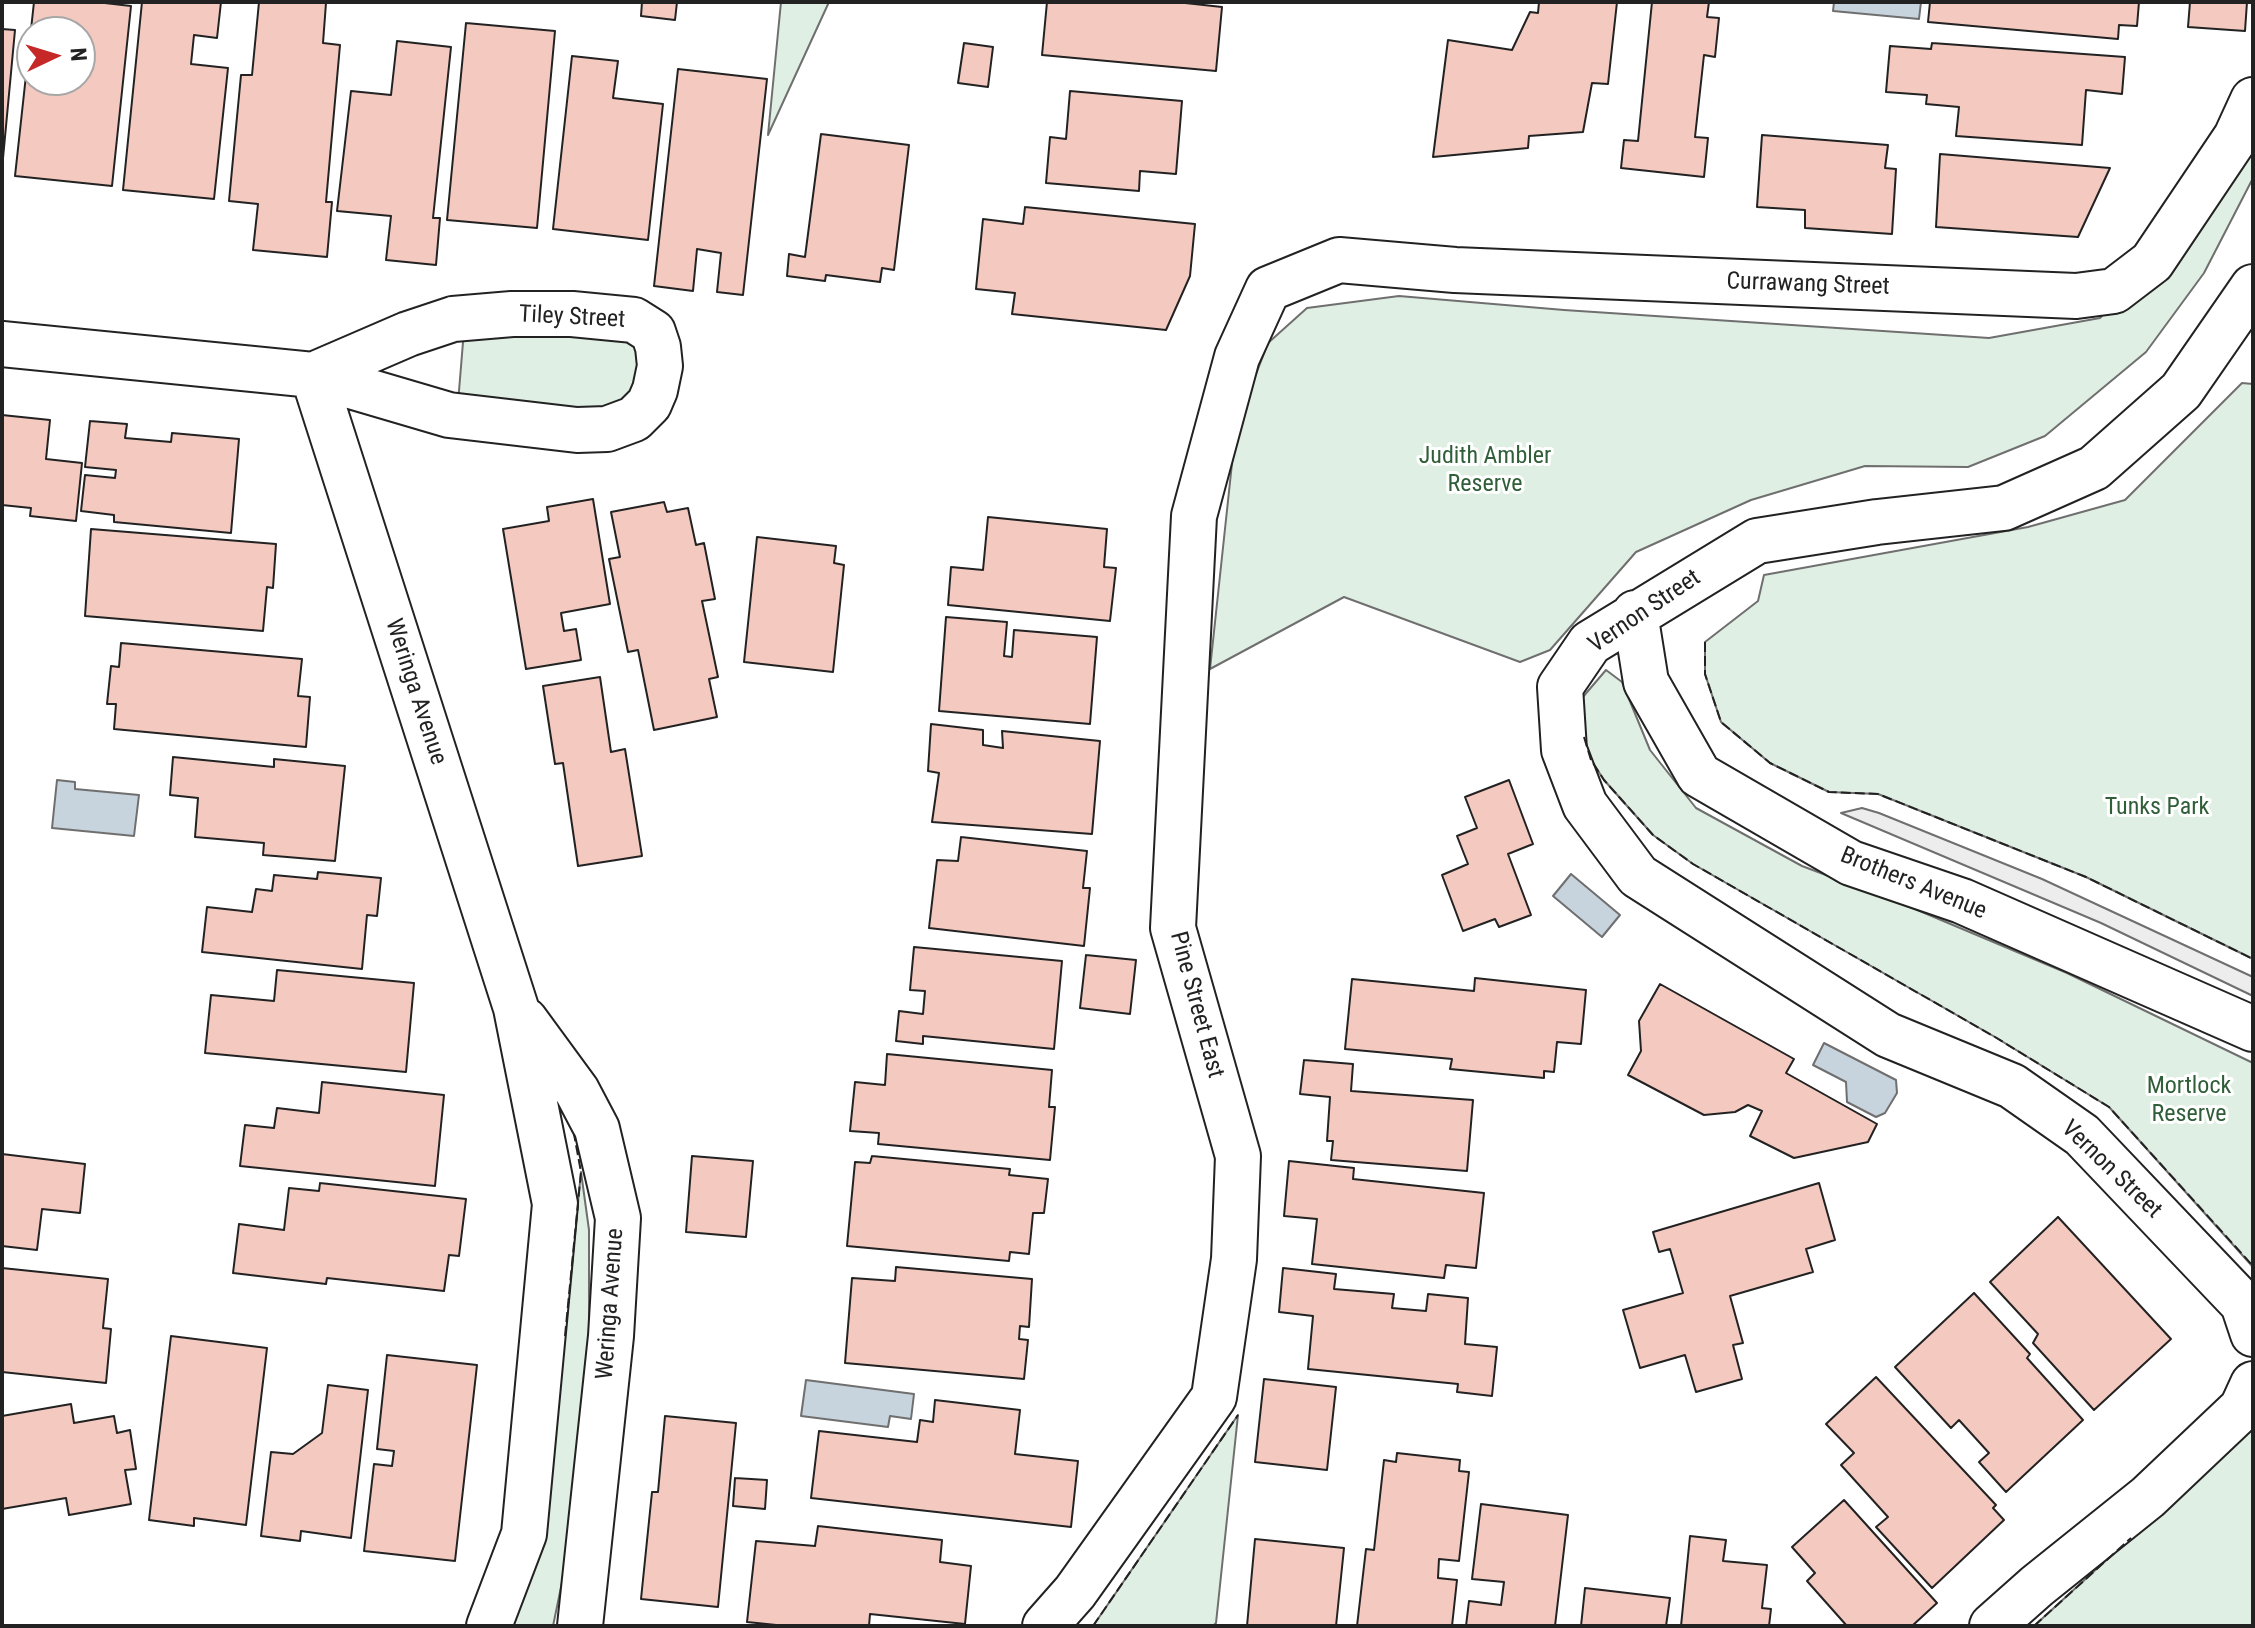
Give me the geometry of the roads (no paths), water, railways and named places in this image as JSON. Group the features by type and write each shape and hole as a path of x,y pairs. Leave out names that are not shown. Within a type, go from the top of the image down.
{"street":[{"name":"Currawang Street","path":"1268,289 1339,260 1455,270 2044,295 2076,296 2114,291 2152,262 2236,137 2253,100"},
{"name":"Vernon Street","path":"2253,287 2181,391 2094,468 2004,508 1877,522 1757,541 1590,643 1560,687 1564,750 1585,805 1638,876 1888,1035 2012,1086 2082,1135 2243,1304 2253,1334"},
{"name":"Pine Street East","path":"1045,1626 1075,1592 1214,1397 1234,1259 1238,1156 1173,928 1194,516 1237,357 1268,289"},
{"name":"Tiley Street","path":"2,344 313,375 449,415 577,430 607,429 634,419 649,404 660,366 653,332 634,320 572,314 512,314 453,319 408,334 313,375"},
{"name":"Weringa Avenue","path":"313,375 516,1008 555,1204 524,1534 489,1626"},
{"name":"Brothers Avenue","path":"1635,613 1646,682 1699,775 1851,863 1962,901 2253,1029"},
{"name":"Weringa Avenue","path":"516,1008 577,1091 597,1129 618,1218 611,1336 580,1626"},
{"path":"1992,1626 2148,1497 2242,1408 2253,1384"}],"park label":[{"name":"Judith Ambler Reserve","path":"1485,471"},
{"name":"Tunks Park","path":"2157,808"},
{"name":"Mortlock Reserve","path":"2189,1101"}]}
